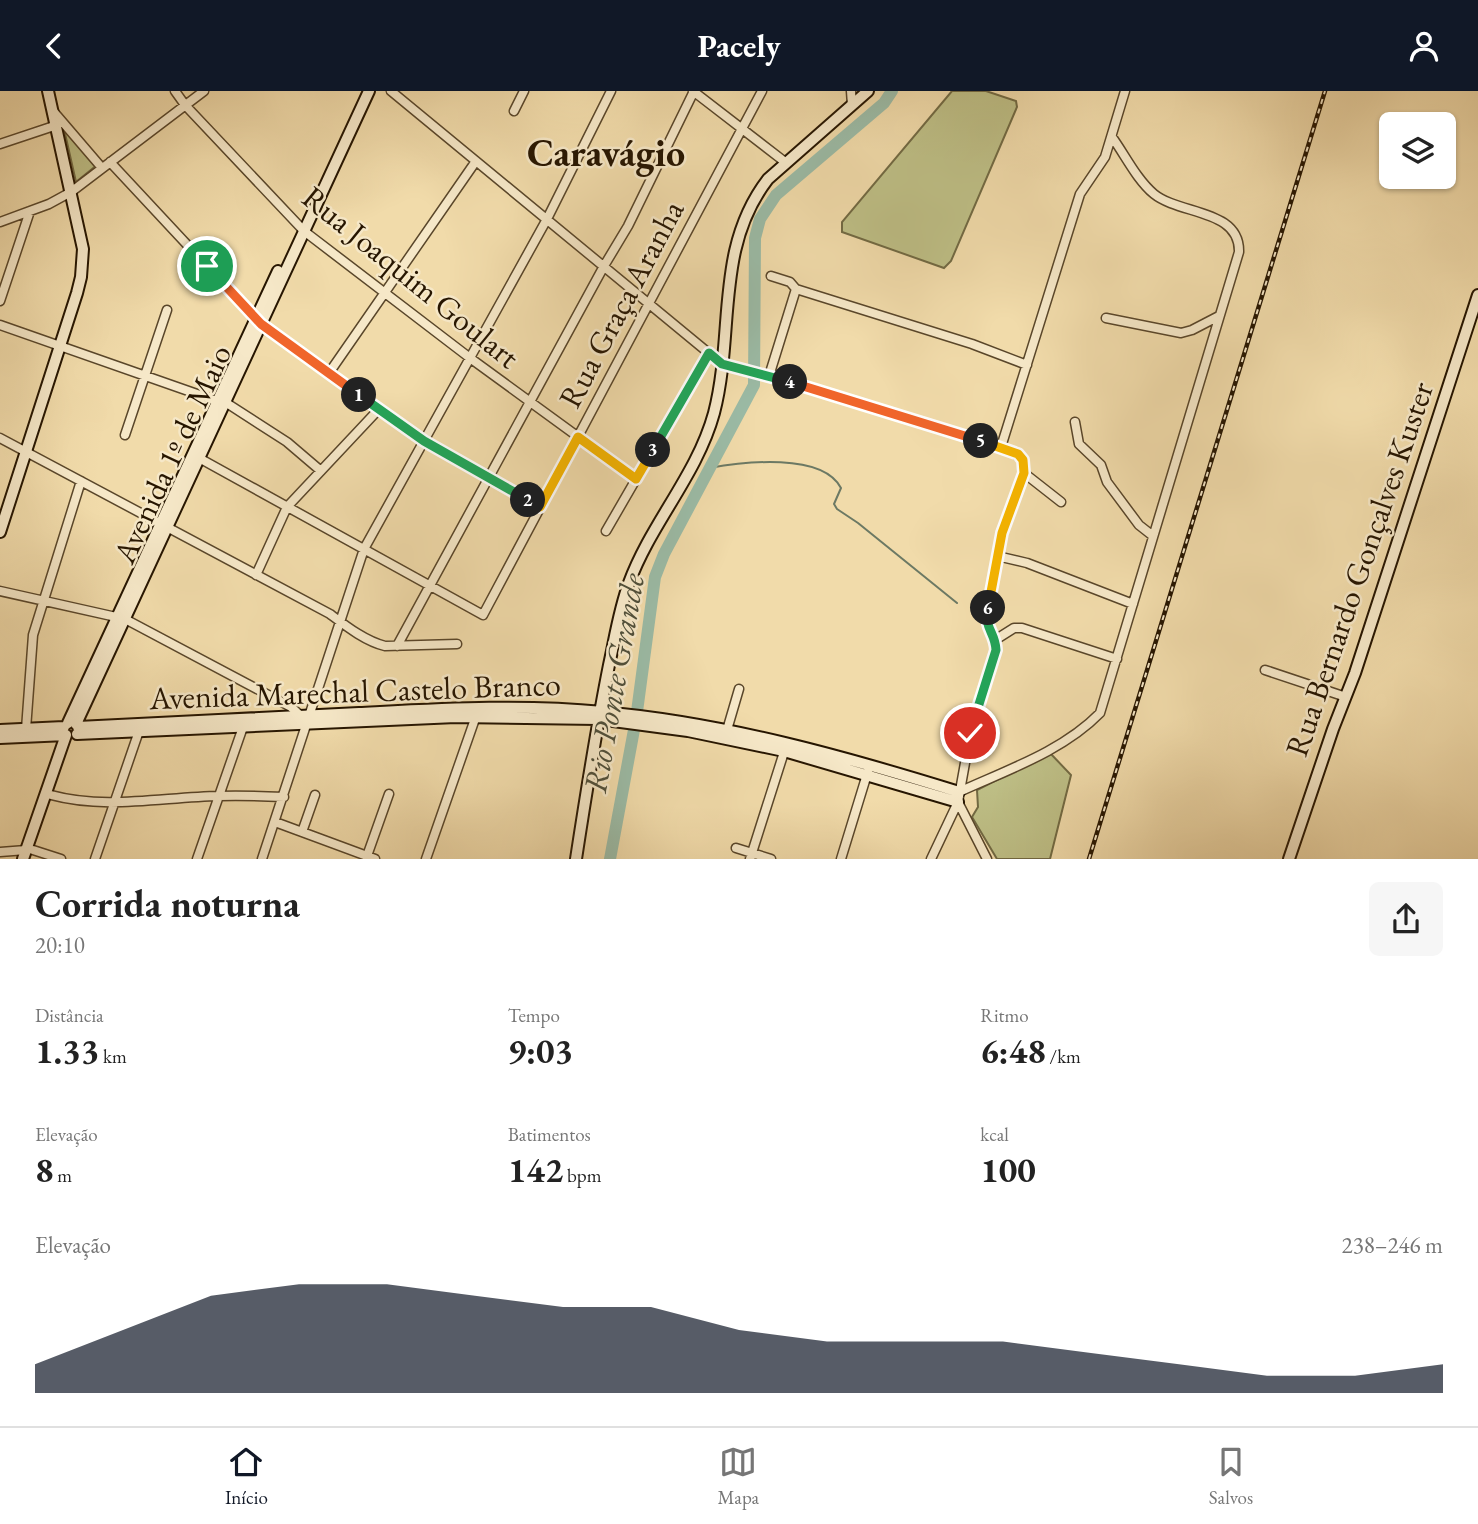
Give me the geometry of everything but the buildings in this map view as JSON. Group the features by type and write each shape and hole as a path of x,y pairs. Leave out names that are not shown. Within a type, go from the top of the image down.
{"street":[{"path":"0,532 77,293 83,262 81,237 48,91"},
{"name":"Rua Joaquim Goulart","path":"175,91 185,105 302,228 470,359 636,479"},
{"path":"0,222 71,192 204,91"},
{"name":"Avenida 1º de Maio","path":"302,228 361,91"},
{"name":"Avenida 1º de Maio","path":"28,854 71,730 121,618 258,321 369,91"},
{"path":"391,91 722,364 1001,447 1018,454 1023,460 1024,473 1002,533 986,622 995,640 996,650 972,724 959,797 931,859"},
{"path":"514,111 524,91"},
{"path":"262,859 365,549 547,219 611,91"},
{"path":"397,646 628,226 693,91 785,162"},
{"name":"Rua Graça Aranha","path":"430,585 483,615 762,91"},
{"path":"851,91 852,105"},
{"path":"576,859 599,715 628,586 645,545 706,438 714,411 722,364 729,285 738,236 745,215 756,194 785,162 868,91"},
{"path":"1001,447 1080,194 1105,157 1125,91"},
{"path":"54,112 102,168"},
{"path":"0,144 57,125"},
{"path":"959,797 1057,745 1088,725 1100,713 1239,251 1236,234 1231,226 1175,206 1154,194 1112,137"},
{"path":"329,373 476,161"},
{"path":"110,162 258,321 424,441 540,507"},
{"path":"0,301 30,211"},
{"path":"771,276 790,282 796,289 972,344 1027,365"},
{"path":"769,376 796,289"},
{"name":"Rua Bernardo Gonçalves Kuster","path":"1289,859 1346,697 1478,295"},
{"path":"125,435 167,310"},
{"path":"1106,318 1181,333 1219,316"},
{"path":"0,325 221,401 288,442 321,471"},
{"path":"606,531 709,353"},
{"name":"Avenida 1º de Maio","path":"164,525 199,458 221,401"},
{"path":"256,575 287,507 379,409"},
{"path":"1075,422 1079,444 1097,459 1104,469 1111,489 1139,525 1153,536"},
{"path":"0,437 330,614 340,624 377,644 457,644"},
{"path":"199,458 430,585"},
{"path":"1024,473 1061,502"},
{"path":"26,729 31,647 42,600 81,481"},
{"path":"997,556 1027,563 1133,604"},
{"path":"0,590 121,618 291,707 307,718"},
{"path":"995,640 1014,628 1022,628 1117,659"},
{"path":"1265,670 1346,697"},
{"path":"727,730 739,689"},
{"path":"426,859 479,712"},
{"name":"Avenida Marechal Castelo Branco","path":"0,738 71,730 479,712 629,718 786,746"},
{"name":"Avenida Marechal Castelo Branco","path":"0,730 139,731 243,727 307,718"},
{"name":"Avenida Marechal Castelo Branco","path":"644,721 727,730 959,797"},
{"path":"197,859 243,727"},
{"path":"28,854 51,795 71,730"},
{"path":"95,859 139,731"},
{"path":"751,856 786,746"},
{"path":"841,859 868,769"},
{"path":"275,823 371,858 389,794"},
{"path":"51,795 75,800 115,802 219,796 284,797"},
{"path":"302,832 315,795"},
{"path":"959,797 984,857"},
{"path":"736,848 751,856 771,859"},
{"path":"0,852 61,859"}],"green space":[{"path":"952,91 986,91 1016,101 1017,107 951,261 944,268 842,232 842,222"},
{"path":"64,129 97,165 76,182"},
{"path":"1050,753 1071,775 1050,859 997,859 972,817 978,807 977,790"}],"waterway":[{"name":"Rio Ponte Grande","path":"610,859 636,719 655,577 664,554 754,385 755,238 760,219 776,195 884,103 892,91"},
{"path":"709,468 781,462 817,469 831,477 841,488 834,504 837,509 957,603"}],"railway":[{"path":"1089,859 1325,91"}],"district":[{"name":"Caravágio","path":"606,153"}],"route":[{"path":"207,266 261,324 424,441 540,507 578,437 636,479 709,353 722,364 769,376 1018,454 1023,460 1024,473 1002,533 986,616 996,650 970,733"}]}
